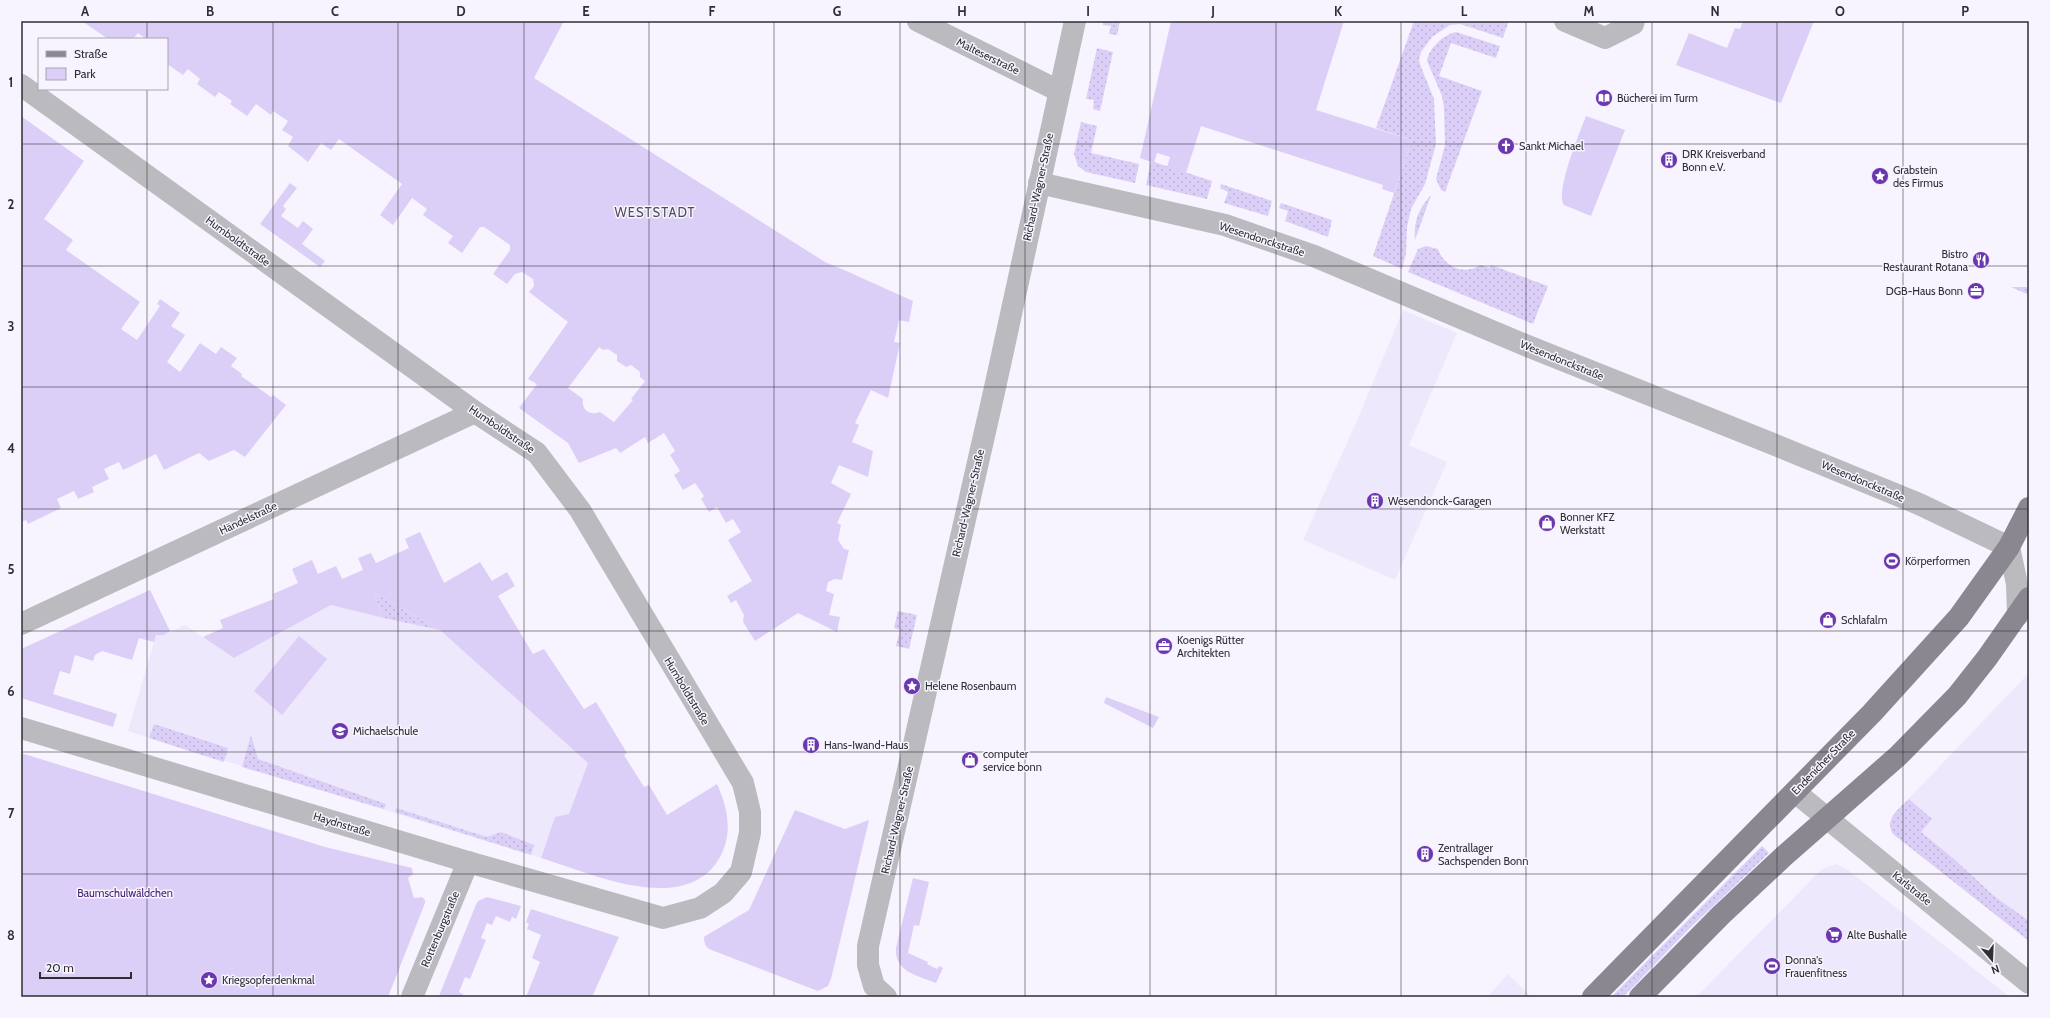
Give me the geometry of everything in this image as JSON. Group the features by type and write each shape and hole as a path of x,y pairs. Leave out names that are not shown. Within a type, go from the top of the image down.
{"main road":[{"name":"Endenicher Straße","path":"1593,997 1886,698 1959,618 2009,547 2029,508"},
{"path":"1640,997 1721,915 1784,856 1827,820 1898,756 1957,696 2024,607"}],"street":[{"name":"Malteserstraße","path":"918,21 1059,91"},
{"name":"Richard-Wagner-Straße","path":"880,991 868,965 868,946 994,392 1059,91 1076,21"},
{"path":"1565,21 1605,38 1633,24 1634,21"},
{"name":"Humboldtstraße","path":"21,85 475,412 537,453 580,510 743,783 750,812 750,833 741,872 723,893 700,908 663,918"},
{"name":"Wesendonckstraße","path":"1039,183 1225,225 1314,256 1530,347 1912,501 2009,547"},
{"name":"Händelstraße","path":"21,624 475,412"},
{"path":"2009,547 2016,584 2024,607"},
{"name":"Haydnstraße","path":"21,728 468,862 663,918"},
{"name":"Karlstraße","path":"1795,792 1827,820 2029,983"},
{"name":"Rottenburgstraße","path":"412,997 468,862"}],"shaded area":[{"name":"Wesendonck-Garagen","path":"1403,310 1457,333 1409,445 1447,462 1395,580 1303,540 1356,423"},
{"name":"Michaelschule","path":"331,605 440,630 589,763 569,814 555,818 541,858 128,731 156,635 164,635 185,625 234,658"},
{"path":"2029,673 2029,941 1893,834 1889,823 1895,813"},
{"name":"Alte Bushalle","path":"1836,864 1848,870 2010,997 1696,997 1822,869"},
{"path":"1508,974 1531,997 1487,997"}],"green space":[{"path":"82,21 564,21 534,78 825,262 913,301 909,322 899,320 894,342 900,343 888,398 871,390 855,423 859,425 852,442 873,451 868,477 839,465 831,483 851,494 837,523 841,525 838,540 844,549 849,550 842,580 835,579 828,582 826,591 834,594 829,615 840,617 837,632 798,613 755,641 743,622 744,615 736,600 731,603 727,596 752,581 728,540 741,532 733,519 726,523 717,507 709,512 701,499 704,496 695,483 683,490 674,475 680,471 670,455 675,451 664,433 648,443 645,437 620,453 616,448 579,463 568,443 519,408 537,384 528,379 568,322 529,292 534,286 533,279 522,272 515,274 507,284 493,274 510,250 510,245 484,227 480,227 462,253 448,243 453,236 423,215 427,209 412,198 393,225 380,215 402,184 339,139 331,150 321,143 308,162 288,146 293,137 282,130 288,121 273,111 271,115 256,104 247,116 230,104 232,101 219,92 215,97 197,84 200,79 188,69 183,75 168,65 168,38 145,38 138,33 134,38 107,38","holes":["599,347 603,350 608,349 617,355 617,361 626,367 631,365 640,372 640,377 645,381 631,399 633,400 614,422 600,412 590,413 587,411 583,406 583,399 568,388"]},
{"path":"1103,21 1120,21 1117,35 1109,34 1111,26 1103,25"},
{"path":"1171,21 1344,21 1316,110 1412,140 1394,193 1382,189 1383,185 1201,126 1186,173 1167,167 1170,157 1157,153 1154,163 1140,158"},
{"path":"1414,21 1503,21 1508,23 1503,38 1460,24 1450,25 1432,37 1421,52 1419,60 1434,99 1436,144 1425,184 1411,209 1407,227 1406,253 1402,269 1373,256 1412,140 1376,128"},
{"path":"1743,21 1814,21 1781,103 1676,65 1689,33 1727,48 1735,28 1740,29"},
{"path":"1456,32 1500,46 1496,58 1451,43 1439,76 1482,91 1445,192 1441,190 1436,179 1445,145 1444,108 1442,96 1427,61 1428,56 1437,43 1446,36"},
{"path":"1097,48 1113,52 1100,111 1093,109 1094,100 1086,99"},
{"path":"21,116 84,161 44,219 73,240 66,250 140,302 121,329 137,340 160,306 157,304 160,299 180,313 171,326 185,335 167,362 180,372 200,343 216,354 221,347 237,358 231,366 242,374 241,376 271,397 273,395 286,405 245,457 234,450 209,461 199,453 164,470 156,454 123,470 119,462 104,469 109,479 92,487 94,492 78,499 74,491 57,499 61,508 28,524 26,520 21,522"},
{"path":"1586,116 1625,130 1591,216 1564,205 1562,198 1565,175 1569,161"},
{"path":"1081,122 1097,126 1091,153 1139,164 1135,183 1086,172 1078,166 1074,154"},
{"path":"1151,161 1212,181 1207,199 1146,185"},
{"path":"290,183 297,188 283,206 286,209 281,216 298,228 303,221 313,229 302,244 325,261 320,267 260,224"},
{"path":"1221,184 1272,201 1268,216 1224,203 1228,192 1220,188"},
{"path":"1431,195 1415,240 1416,221 1420,210"},
{"path":"1281,203 1332,220 1328,237 1285,221 1288,211 1279,208"},
{"path":"1426,246 1438,249 1445,261 1461,270 1468,270 1480,265 1490,268 1491,265 1548,286 1533,324 1408,272 1418,249"},
{"path":"2011,287 2029,287 2029,295"},
{"path":"420,532 444,583 480,562 492,581 507,572 515,586 498,596 533,654 544,649 584,709 596,702 627,753 624,755 644,787 649,785 667,815 717,784 724,802 728,820 727,839 720,857 705,875 685,885 661,888 636,886 585,873 541,858 555,817 569,814 588,763 440,630 373,592 384,618 331,605 234,658 203,637 223,628 220,620 274,599 273,594 298,583 292,569 312,560 318,574 336,566 342,579 363,570 358,558 371,553 376,563 409,548 405,539"},
{"path":"150,590 170,631 164,635 156,635 154,642 139,638 132,660 102,651 95,655 93,661 75,655 70,674 60,671 53,694 117,714 113,727 21,698 21,649"},
{"path":"373,592 440,630 384,618"},
{"path":"898,611 917,615 909,649 896,646 900,630 894,628"},
{"path":"299,636 327,659 282,715 254,691"},
{"path":"1106,697 1159,717 1153,728 1104,703"},
{"path":"154,724 228,748 224,762 149,738"},
{"path":"251,735 258,759 386,804 384,809 242,767"},
{"name":"Baumschulwäldchen","path":"21,753 325,847 412,868 413,874 408,878 414,898 422,897 425,900 425,903 388,997 21,997"},
{"path":"1909,799 1932,819 1921,832 1954,859 1994,896 2029,921 2029,941 1893,834 1890,824 1891,819"},
{"path":"396,808 487,837 501,832 534,845 531,855 395,812"},
{"path":"795,810 845,829 869,820 831,979 828,986 818,991 709,949 704,941 704,937 749,910"},
{"path":"1762,846 1769,853 1690,928 1623,997 1611,997"},
{"path":"913,878 929,882 919,926 914,925 908,953 928,962 927,964 937,969 939,966 943,968 936,983 915,975 903,968 896,956 896,948"},
{"path":"487,897 521,906 516,919 512,917 510,922 496,916 492,925 487,923 481,938 486,940 470,979 465,977 459,992 463,994 462,997 439,996 475,907 478,901"},
{"path":"531,909 619,937 592,997 526,997 540,962 532,958 541,935 527,929 529,924 526,922"}],"place":[{"name":"Bücherei im Turm","path":"1604,98"},
{"name":"Sankt Michael","path":"1506,146"},
{"name":"DRK Kreisverband Bonn e.V.","path":"1669,160"},
{"name":"Grabstein des Firmus","path":"1880,176"},
{"name":"Bistro Restaurant Rotana","path":"1981,260"},
{"name":"DGB-Haus Bonn","path":"1976,291"},
{"name":"Wesendonck-Garagen","path":"1375,501"},
{"name":"Bonner KFZ Werkstatt","path":"1547,523"},
{"name":"Körperformen","path":"1892,561"},
{"name":"Schlafalm","path":"1828,620"},
{"name":"Koenigs Rütter Architekten","path":"1164,646"},
{"name":"Helene Rosenbaum","path":"912,686"},
{"name":"Michaelschule","path":"340,731"},
{"name":"Hans-Iwand-Haus","path":"811,745"},
{"name":"computer service bonn","path":"970,760"},
{"name":"Zentrallager Sachspenden Bonn","path":"1425,854"},
{"name":"Alte Bushalle","path":"1834,935"},
{"name":"Donna's Frauenfitness","path":"1772,966"},
{"name":"Kriegsopferdenkmal","path":"209,980"}],"district":[{"name":"WESTSTADT","path":"655,212"}]}
